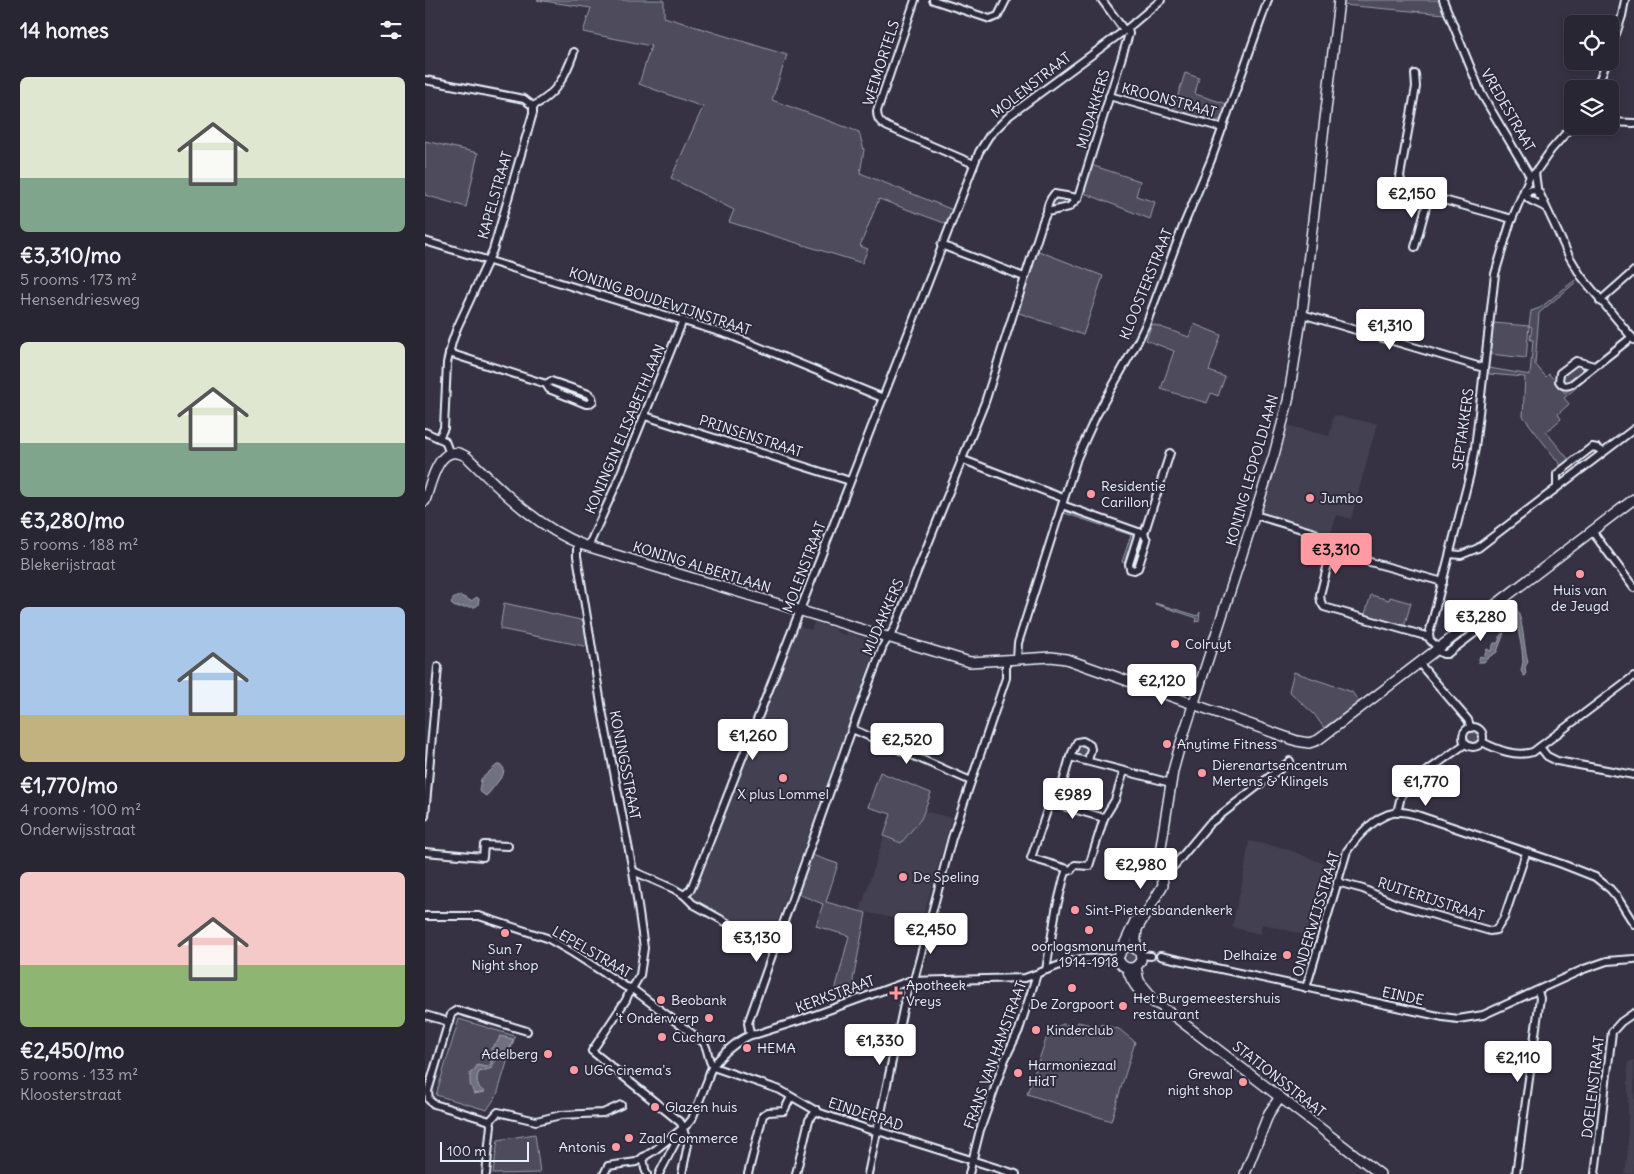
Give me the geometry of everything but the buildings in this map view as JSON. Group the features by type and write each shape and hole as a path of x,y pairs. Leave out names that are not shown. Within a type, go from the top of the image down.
{"main road":[{"name":"KONING LEOPOLDLAAN","path":"1162,874 1160,853 1171,783 1179,749 1255,515 1284,420 1293,376 1339,0"},
{"name":"KONING ALBERTLAAN","path":"450,454 458,453 465,456 531,516 553,531 577,543 969,662 1051,657 1066,660 1297,741 1309,743 1318,740 1419,663"},
{"path":"425,501 440,461 450,454"},
{"path":"1419,663 1634,499"},
{"path":"1124,948 1127,946 1135,947 1146,956 1139,964 1131,967 1122,965 1118,958 1162,874"},
{"path":"1135,947 1135,936 1141,916"},
{"name":"STATIONSSTRAAT","path":"1131,967 1134,986 1146,998 1161,1006 1380,1174"},
{"path":"1245,1174 1269,1113 1280,1097"}],"street":[{"name":"WEIMORTELS","path":"915,0 877,111 877,117 888,127 974,164"},
{"path":"933,0 990,19 999,16 1006,0"},
{"path":"1102,0 1126,29"},
{"name":"MOLENSTRAAT","path":"684,895 691,889 974,164 989,136 1010,115 1126,29 1161,0"},
{"name":"KLOOSTERSTRAAT","path":"1017,659 1018,643 1077,458 1089,430 1147,322 1223,128 1268,0"},
{"name":"VREDESTRAAT","path":"1443,0 1478,86 1533,174"},
{"path":"1619,27 1623,16 1625,0"},
{"name":"MUDAKKERS","path":"751,1034 748,1023 773,948 883,646 894,629 985,402 1049,201 1054,194 1078,198 1129,34 1126,29"},
{"path":"425,80 524,99 533,106 547,99 559,85 567,72 574,52"},
{"path":"1415,74 1416,87 1401,181 1405,189 1512,219"},
{"name":"KROONSTRAAT","path":"1109,96 1223,128"},
{"name":"KAPELSTRAAT","path":"439,438 443,428 449,353 457,328 493,250 524,147 533,113 533,106"},
{"path":"1619,122 1634,123"},
{"name":"SEPTAKKERS","path":"1429,637 1473,456 1495,274 1512,219 1524,192 1533,174 1564,135"},
{"path":"1533,174 1546,208 1574,266 1600,301 1633,338 1568,386 1559,381 1560,373 1576,360 1594,366"},
{"path":"1539,192 1533,190 1524,192 1530,201 1539,203 1546,208"},
{"path":"1516,210 1521,204 1535,200 1539,192"},
{"path":"1415,247 1429,196"},
{"path":"1047,212 1069,207 1078,198"},
{"name":"KONING BOUDEWIJNSTRAAT","path":"425,240 683,320 761,347 883,398"},
{"path":"941,245 1024,278"},
{"path":"1600,301 1634,271"},
{"path":"1302,314 1484,368"},
{"name":"KONINGIN ELISABETHLAAN","path":"589,547 645,416 683,320"},
{"path":"449,353 546,384 549,389 585,404 593,401 593,397 589,394 551,381 546,384"},
{"name":"PRINSENSTRAAT","path":"645,416 850,481"},
{"path":"1450,554 1461,555 1478,548 1634,429"},
{"path":"425,432 445,441 450,454"},
{"path":"1557,487 1557,474 1592,448 1597,448 1603,452"},
{"path":"1062,505 1141,533 1147,540 1138,568 1134,570 1130,569 1129,564 1141,533 1170,454"},
{"path":"961,459 1063,498"},
{"path":"1255,515 1319,534 1325,540 1330,551 1320,595 1321,602 1325,607 1429,637 1437,649"},
{"path":"1592,531 1634,588"},
{"name":"KONINGSSTRAAT","path":"577,543 577,556 602,710 633,870 644,948 640,975 631,988 626,1000 592,1051 669,1112 683,1126"},
{"path":"1330,551 1443,582"},
{"path":"868,1174 911,981 952,838 1005,678 1006,660"},
{"path":"1419,663 1468,720 1471,728"},
{"path":"425,816 438,666"},
{"path":"1482,742 1495,749 1523,755 1533,752 1634,676"},
{"path":"1465,744 1474,747 1482,742 1483,736 1480,730 1471,728"},
{"path":"1465,744 1464,734 1471,728"},
{"path":"852,729 971,781"},
{"path":"1071,870 1031,858 1049,802 1061,788 1070,757 1075,744 1079,741 1090,745 1088,761"},
{"path":"1465,744 1409,784 1401,796 1397,813 1417,815 1595,877 1617,897 1634,924"},
{"path":"1540,747 1547,756 1557,761 1634,775"},
{"path":"1070,757 1171,783"},
{"path":"1162,874 1174,866 1209,824 1290,761"},
{"path":"1046,970 1066,872 1075,865 1089,866 1104,818 1115,800 1124,771"},
{"path":"1049,802 1104,818"},
{"name":"ONDERWIJSSTRAAT","path":"1306,988 1347,850 1359,835 1376,821 1397,813"},
{"path":"425,852 483,856 484,845 508,846"},
{"name":"RUITERIJSTRAAT","path":"1337,882 1402,905 1490,931 1496,930 1504,918 1526,853"},
{"path":"633,870 684,895 693,904 773,948"},
{"name":"LEPELSTRAAT","path":"425,916 479,916 559,944 626,988 631,988 703,1042 707,1047 709,1060 713,1067"},
{"name":"EINDE","path":"1160,956 1458,1019 1483,1015 1597,964 1634,959"},
{"name":"KERKSTRAAT","path":"683,1126 692,1119 708,1079 708,1073 726,1050 751,1034 757,1034 798,1021 911,981 1025,978 1071,961 1118,958"},
{"name":"FRANS VAN HAMSTRAAT","path":"969,1174 980,1130 1005,1059 1019,1030 1037,974"},
{"path":"1516,1174 1540,998 1537,990"},
{"path":"490,1121 434,1104 429,1100 428,1091 451,1014 457,1010 527,1031"},
{"name":"DOELENSTRAAT","path":"1595,1174 1612,1032 1621,1022 1634,1013"},
{"path":"425,1015 449,1022"},
{"name":"EINDERPAD","path":"713,1067 780,1090 820,1113 1016,1174"},
{"path":"749,1174 763,1115 768,1112 784,1111 791,1097"},
{"path":"486,1174 490,1121 498,1112 536,1121 561,1115 603,1113 621,1105"},
{"path":"796,1174 809,1120 817,1110"},
{"path":"604,1174 608,1166 636,1162 683,1126"},
{"path":"659,1174 683,1126"},
{"path":"682,1174 688,1144 683,1126"},
{"path":"643,1157 647,1174"}],"shaded area":[{"path":"537,0 664,0 664,17 787,55 772,100 859,132 864,150 860,173 953,210 947,224 879,199 860,246 868,249 862,263 729,222 734,210 671,178 703,107 639,84 651,46 583,32 591,8"},
{"path":"1344,0 1440,0 1445,14 1343,5"},
{"path":"1185,73 1199,78 1195,94 1227,104 1223,116 1219,120 1214,122 1173,111"},
{"path":"425,141 478,153 466,207 425,195"},
{"path":"1091,165 1140,181 1136,196 1155,202 1150,219 1084,193"},
{"path":"1057,196 1074,201 1067,205 1051,208 1053,198"},
{"path":"1036,250 1103,276 1083,335 1016,312"},
{"path":"1575,280 1576,282 1539,313 1535,364 1546,377 1549,374 1565,393 1575,385 1577,387 1564,398 1569,404 1558,414 1561,419 1546,432 1570,461 1562,467 1523,416 1525,377 1489,374 1489,368 1530,375 1533,340 1530,340 1532,327 1529,326 1531,311 1540,308"},
{"path":"1493,323 1529,326 1526,358 1490,354"},
{"path":"1152,324 1189,337 1194,324 1221,335 1209,371 1225,377 1218,396 1211,393 1207,403 1161,389 1174,351 1146,340"},
{"path":"1577,363 1583,365 1583,371 1569,383 1563,383 1562,375"},
{"path":"555,385 590,399 588,402 556,389"},
{"path":"1334,415 1377,424 1351,519 1337,515 1328,541 1323,534 1316,530 1266,516 1262,509 1287,425 1329,436"},
{"path":"1065,510 1135,534 1125,563 1122,562 1131,535 1064,513"},
{"path":"1140,539 1144,540 1144,542 1138,563 1135,565 1132,562"},
{"path":"1371,595 1389,600 1390,597 1411,603 1404,627 1365,614"},
{"path":"504,603 585,621 589,647 500,629"},
{"path":"1155,603 1198,616 1200,612 1199,621 1196,622 1197,618"},
{"name":"X plus Lommel","path":"814,622 837,629 836,632 846,635 847,632 871,641 873,656 770,942 693,899 690,895 797,625 811,630"},
{"path":"1294,672 1352,692 1359,702 1324,728 1315,715 1289,691"},
{"path":"1475,731 1478,732 1478,742 1471,743 1468,742 1467,735 1468,732"},
{"path":"1080,744 1084,744 1088,750 1084,756 1080,756 1076,752 1076,748"},
{"path":"880,772 931,793 921,819 901,843 884,836 891,814 868,807"},
{"name":"De Speling","path":"924,811 952,818 921,924 860,911 884,836 901,843 921,819"},
{"path":"1249,841 1284,848 1330,866 1310,936 1262,924 1260,934 1232,927"},
{"path":"812,855 838,864 826,902 866,913 853,980 857,994 841,1000 836,987 849,936 816,926 823,904 798,894"},
{"path":"1128,951 1132,951 1136,957 1132,963 1128,963 1124,959 1124,955"},
{"path":"459,1019 515,1036 497,1095 487,1110 436,1095"},
{"path":"1078,1022 1099,1027 1100,1024 1119,1029 1135,1042 1111,1121 1027,1094 1049,1031 1063,1024 1075,1027"},
{"path":"1634,1060 1634,1174 1625,1174 1628,1150 1628,1062"},
{"path":"535,1134 540,1173 493,1174 498,1140"}],"water":[{"path":"461,596 471,601 477,597 479,599 478,605 475,607 455,607 451,604 454,598"},
{"path":"1516,607 1521,620 1528,662 1525,667 1526,675 1524,676 1521,671 1523,662 1522,650 1516,618 1512,609"},
{"path":"1504,633 1497,652 1484,662 1478,662 1480,656 1484,657 1487,649 1491,651 1494,643 1498,643 1501,634"},
{"path":"497,765 501,765 504,769 503,775 486,796 479,791 481,779"},
{"path":"500,1036 513,1039 509,1053 503,1053 496,1059 492,1068 479,1072 477,1084 485,1092 474,1094 470,1084 470,1073 477,1065 486,1067 491,1064 491,1048"}],"place":[{"name":"Residentie Carillon","path":"1091,494"},
{"name":"Jumbo","path":"1310,498"},
{"name":"Huis van de Jeugd","path":"1580,574"},
{"name":"Colruyt","path":"1175,644"},
{"name":"Anytime Fitness","path":"1167,744"},
{"name":"Dierenartsencentrum Mertens & Klingels","path":"1202,773"},
{"name":"X plus Lommel","path":"783,778"},
{"name":"De Speling","path":"903,877"},
{"name":"Sint-Pietersbandenkerk","path":"1075,910"},
{"name":"oorlogsmonument 1914-1918","path":"1089,930"},
{"name":"Sun 7 Night shop","path":"505,933"},
{"name":"Delhaize","path":"1287,955"},
{"name":"De Zorgpoort","path":"1072,988"},
{"name":"Apotheek Vreys","path":"896,993"},
{"name":"Beobank","path":"661,1000"},
{"name":"Het Burgemeestershuis restaurant","path":"1123,1006"},
{"name":"'t Onderwerp","path":"709,1018"},
{"name":"Kinderclub","path":"1036,1030"},
{"name":"Cuchara","path":"662,1037"},
{"name":"HEMA","path":"747,1048"},
{"name":"Adelberg","path":"548,1054"},
{"name":"UGC cinema's","path":"574,1070"},
{"name":"Harmoniezaal HidT","path":"1018,1073"},
{"name":"Grewal night shop","path":"1243,1082"},
{"name":"Glazen huis","path":"655,1107"},
{"name":"Zaal Commerce","path":"629,1138"},
{"name":"Antonis","path":"616,1147"}]}
